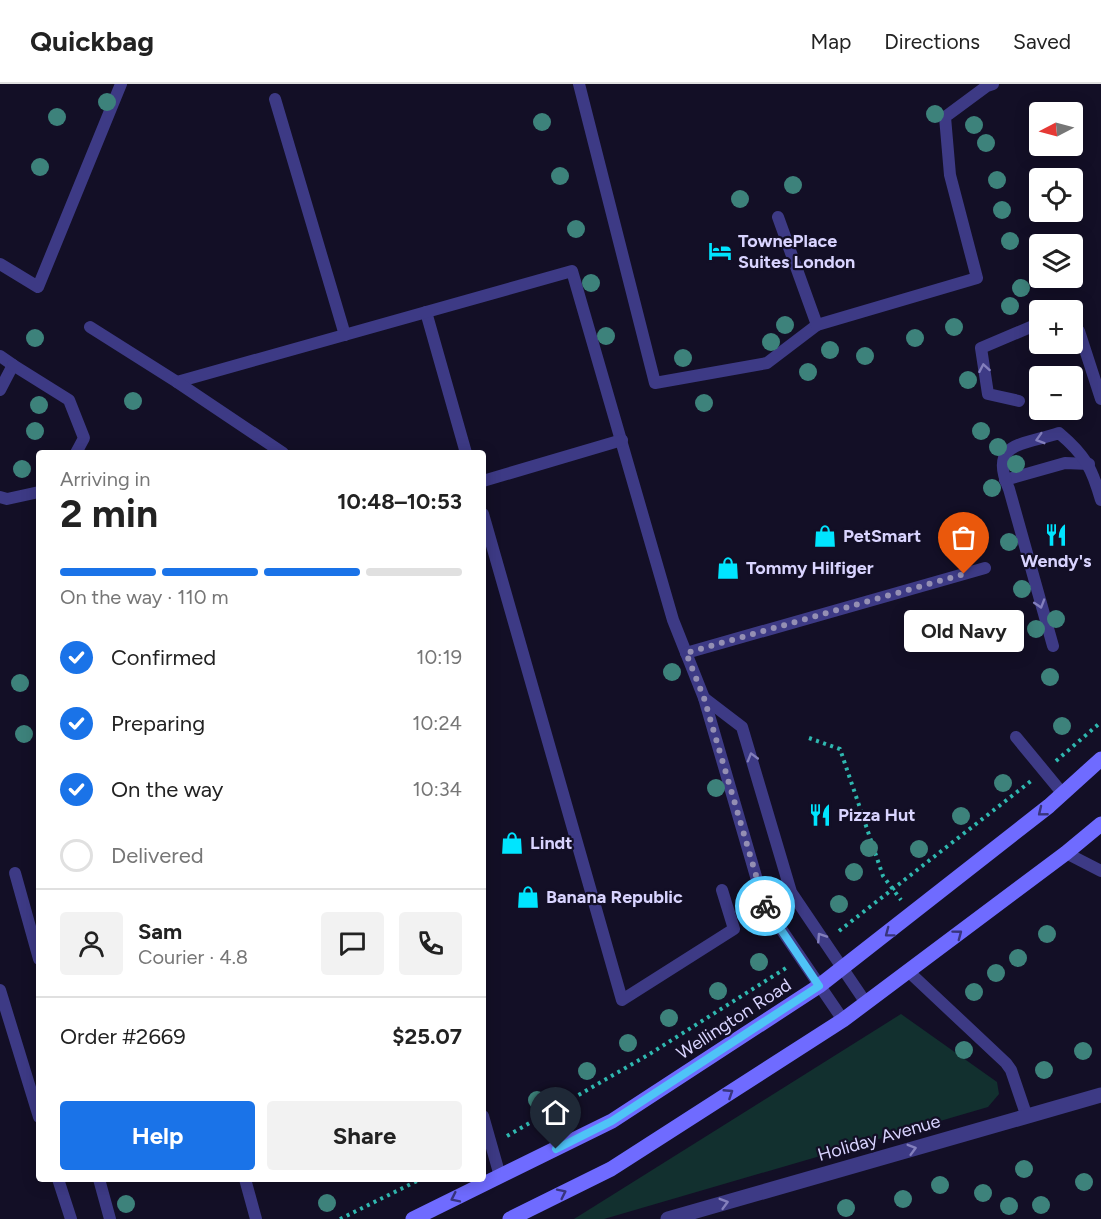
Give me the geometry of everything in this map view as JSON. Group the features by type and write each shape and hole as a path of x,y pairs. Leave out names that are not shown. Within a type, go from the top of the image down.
{"main road":[{"name":"Wellington Road","path":"413,1219 612,1121 819,986 1063,794 1101,759"},
{"path":"510,1219 611,1169 843,1020 1066,853 1101,824"}],"street":[{"name":"Holiday Avenue","path":"668,1219 1101,1095"}],"lane":[{"path":"0,264 38,287 121,84"},
{"path":"579,84 655,383 767,363 817,325 977,278 950,175 945,117 993,84"},
{"path":"275,99 345,335"},
{"path":"778,217 817,325"},
{"path":"177,382 572,271 673,620 704,698 764,904 843,1020"},
{"path":"426,312 465,450"},
{"path":"90,327 279,450"},
{"path":"1019,401 988,394 981,348 1029,328"},
{"path":"1083,343 1101,399"},
{"path":"0,356 69,399 84,438 78,450"},
{"path":"0,390 14,365"},
{"path":"1053,646 1001,464 1006,452 1014,447 1059,434 1073,445 1089,464 1101,500"},
{"path":"486,480 622,440"},
{"path":"1005,480 1065,463 1089,464"},
{"path":"0,497 7,499 36,493"},
{"path":"486,524 622,1000 734,929 722,890"},
{"path":"686,653 985,568"},
{"path":"704,698 737,723 745,734 788,885 866,1003"},
{"path":"1016,737 1063,794"},
{"path":"1066,853 1101,870"},
{"path":"15,873 36,948"},
{"path":"908,971 1006,1063 1011,1070 1027,1117"},
{"path":"0,990 36,1107"},
{"path":"486,1127 500,1176"},
{"path":"59,1182 71,1219"},
{"path":"100,1182 110,1219"},
{"path":"246,1182 256,1219"}],"path":[{"path":"809,738 840,749 883,876 912,915"},
{"path":"340,1219 415,1182"}],"green space":[{"path":"901,1014 997,1082 999,1094 988,1107 604,1219 574,1219"}],"way so far":[{"path":"765,906 704,698 686,653 964,574"}],"place":[{"name":"TownePlace Suites London","path":"720,251"},
{"name":"Wendy's","path":"1056,535"},
{"name":"PetSmart","path":"825,536"},
{"name":"Tommy Hilfiger","path":"728,568"},
{"name":"Old Navy","path":"964,574"},
{"name":"Pizza Hut","path":"820,815"},
{"name":"Lindt","path":"512,843"},
{"name":"Banana Republic","path":"528,897"}],"route":[{"path":"556,1149 612,1121 819,986 765,906"}]}
